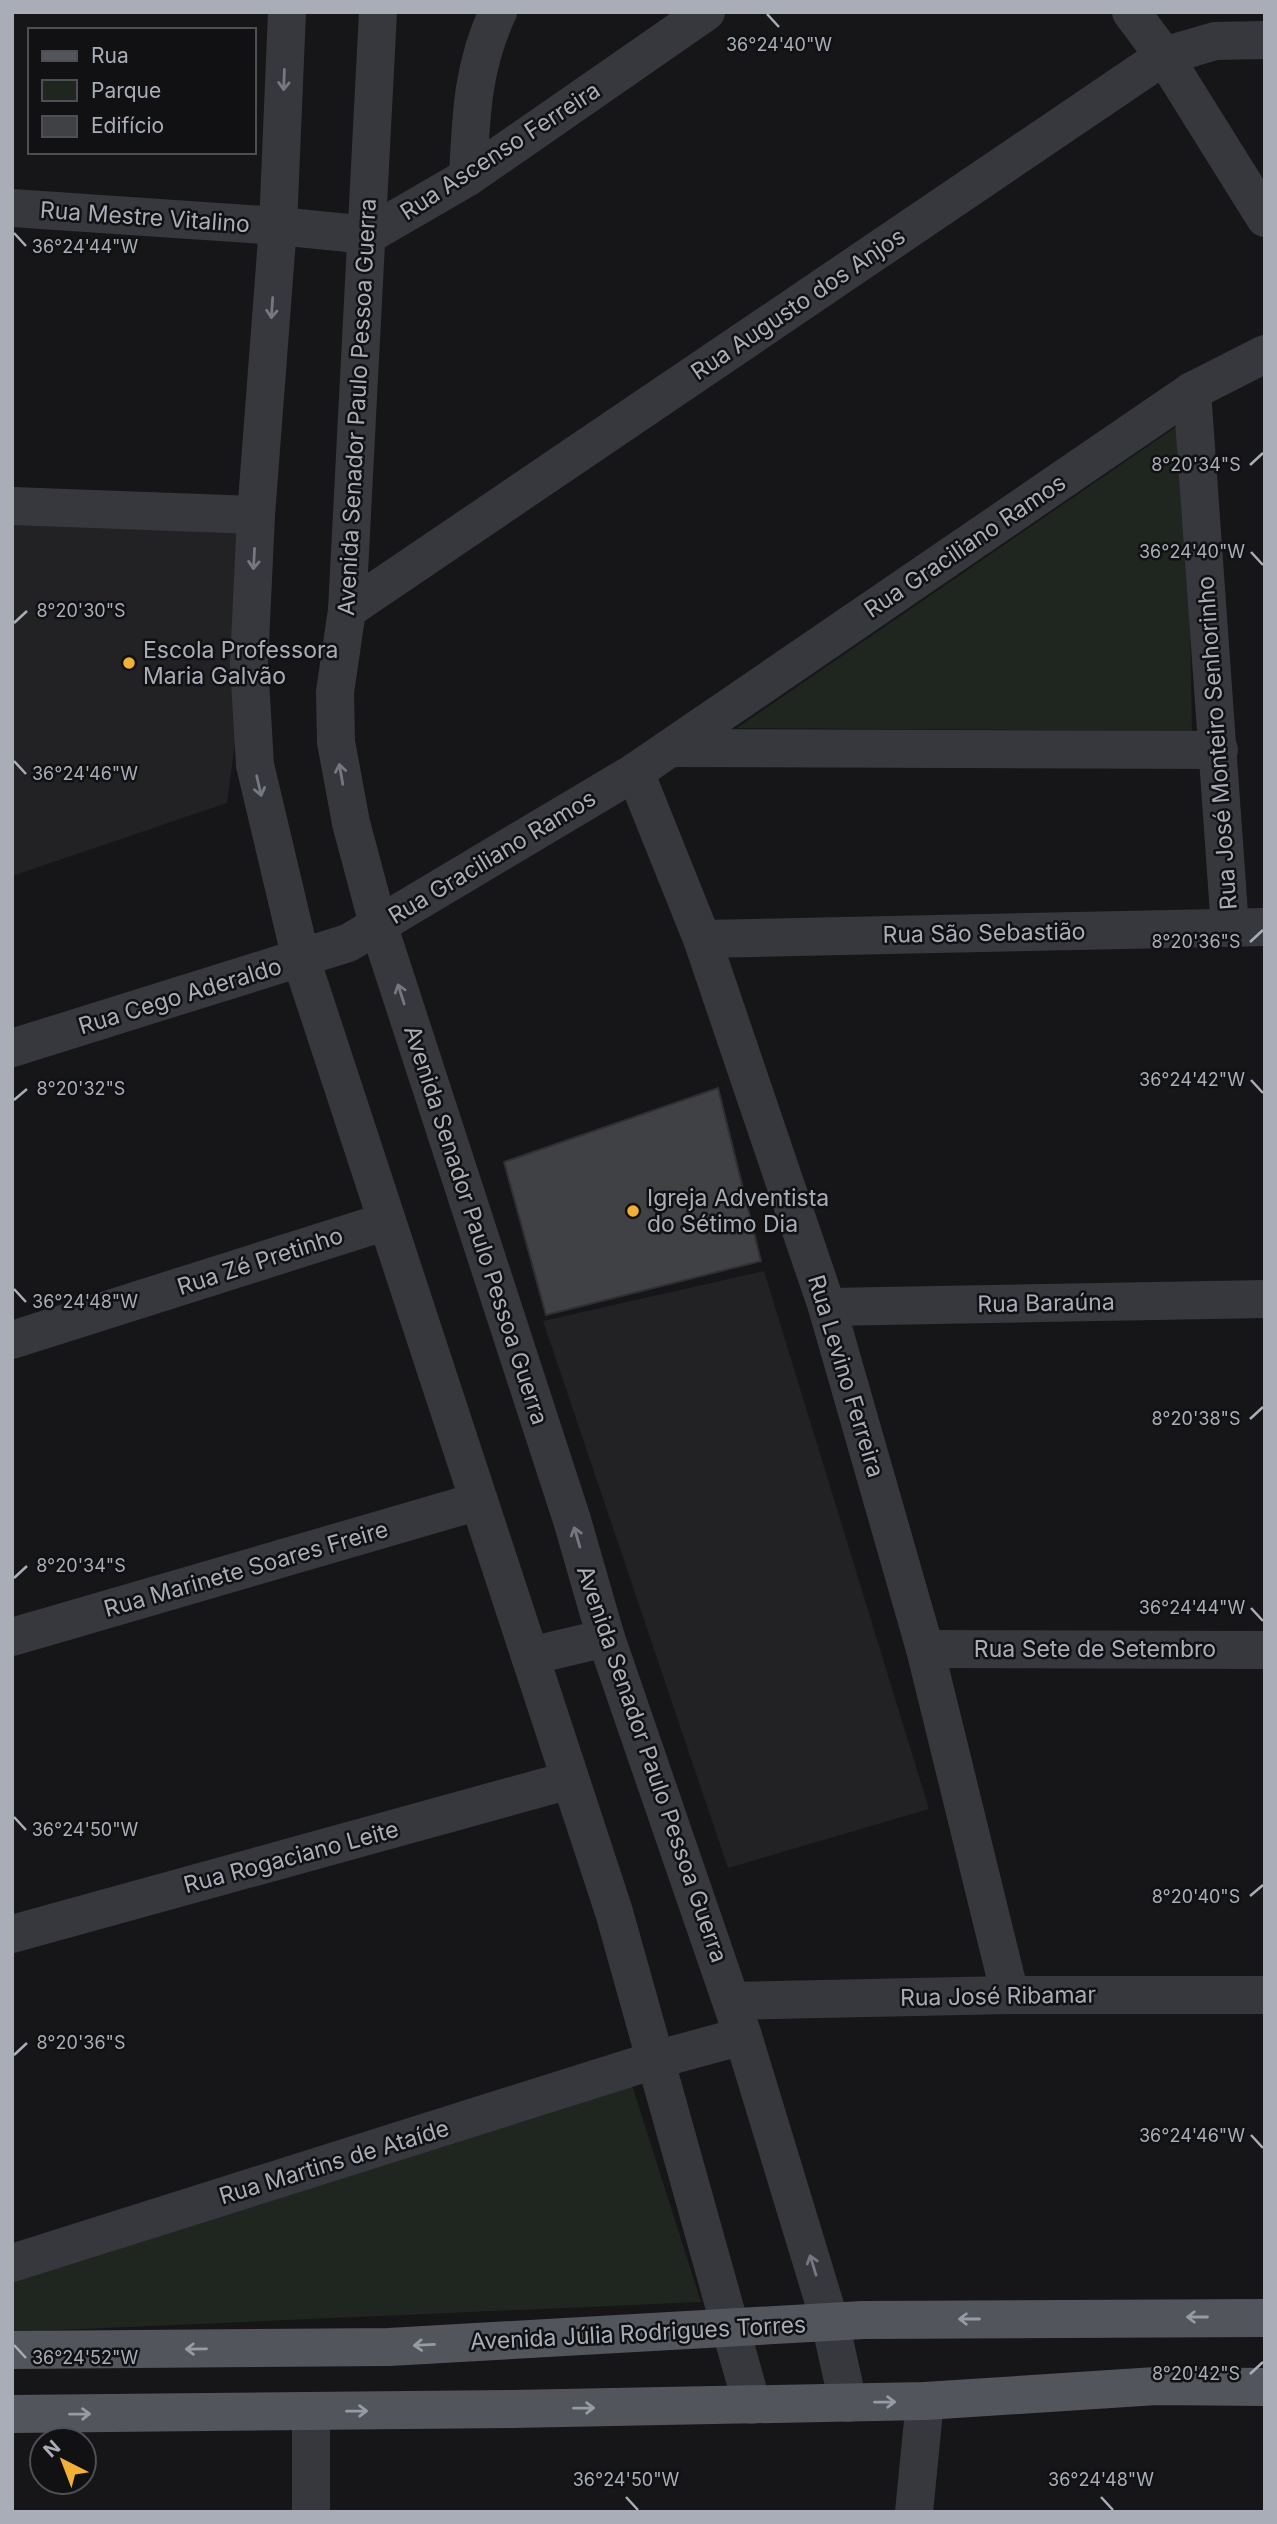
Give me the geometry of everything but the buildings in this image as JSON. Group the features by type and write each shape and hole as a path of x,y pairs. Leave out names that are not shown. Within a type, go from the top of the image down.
{"main road":[{"name":"Avenida Júlia Rodrigues Torres","path":"12,2350 389,2347 830,2322 1265,2318"},
{"path":"12,2414 848,2403 925,2401 1156,2386 1265,2387"}],"street":[{"path":"287,12 278,226 249,664 255,765 301,958 614,1912 752,2405"},
{"name":"Avenida Senador Paulo Pessoa Guerra","path":"378,12 347,610 335,692 336,742 352,823 363,933 572,1520 606,1637 738,2018 830,2322 848,2403"},
{"path":"468,177 471,122 479,61 498,12"},
{"name":"Rua Ascenso Ferreira","path":"368,235 468,177 706,12"},
{"path":"1131,12 1164,56 1265,218"},
{"name":"Rua Augusto dos Anjos","path":"347,610 1164,56 1216,27 1265,40"},
{"name":"Rua Mestre Vitalino","path":"12,208 278,226"},
{"path":"278,226 368,235"},
{"name":"Rua Graciliano Ramos","path":"363,933 635,772 1192,391 1265,354"},
{"name":"Rua José Monteiro Senhorinho","path":"1192,391 1219,750 1247,928"},
{"path":"12,506 257,515"},
{"path":"670,748 1219,750"},
{"name":"Rua Levino Ferreira","path":"635,772 702,939 827,1307 925,1649 1010,1995"},
{"name":"Rua São Sebastião","path":"702,939 1247,928"},
{"name":"Rua Cego Aderaldo","path":"12,1048 301,958 363,933"},
{"name":"Rua Zé Pretinho","path":"12,1340 387,1221"},
{"name":"Rua Baraúna","path":"827,1307 1265,1299"},
{"name":"Rua Marinete Soares Freire","path":"12,1637 479,1501"},
{"path":"530,1656 606,1637"},
{"name":"Rua Sete de Setembro","path":"925,1649 1265,1650"},
{"name":"Rua Rogaciano Leite","path":"12,1934 570,1780"},
{"name":"Rua José Ribamar","path":"655,2060 738,2018 1010,1995 1265,1995"},
{"name":"Rua Martins de Ataíde","path":"12,2263 655,2060"},
{"path":"914,2512 925,2401"},
{"path":"311,2411 312,2512"}],"shaded area":[{"name":"Escola Professora Maria Galvão","path":"265,521 227,803 12,876 12,523"},
{"path":"764,1271 929,1809 728,1868 543,1321"}],"green space":[{"path":"1186,420 1192,731 737,728"},
{"path":"631,2082 701,2302 12,2332 12,2271"}],"place":[{"name":"Escola Professora Maria Galvão","path":"129,663"},
{"name":"Igreja Adventista do Sétimo Dia","path":"633,1211"}]}
